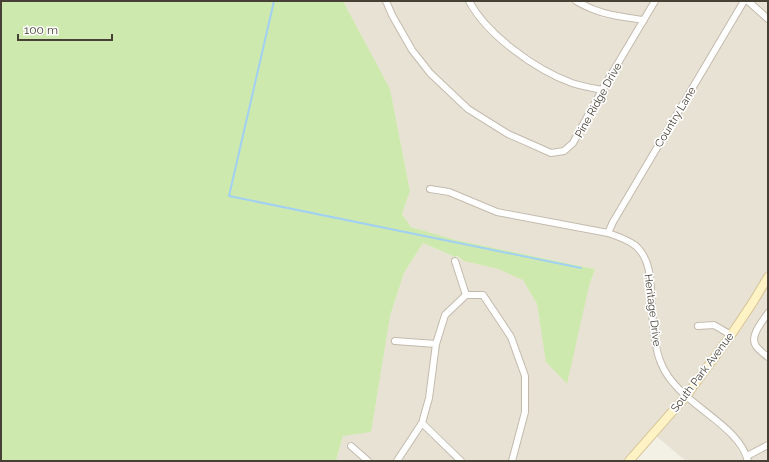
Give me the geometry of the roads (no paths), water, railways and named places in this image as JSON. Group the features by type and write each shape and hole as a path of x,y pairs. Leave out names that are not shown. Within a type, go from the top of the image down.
{"street":[{"name":"Pine Ridge Drive","path":"386,1 392,15 412,50 430,74 468,109 508,134 540,149 551,152 564,151 573,143 602,90 655,1"},
{"path":"469,1 490,29 508,46 548,72 572,83 602,90"},
{"path":"576,1 587,8 604,14 644,20"},
{"name":"Country Lane","path":"608,233 612,222 744,1"},
{"path":"748,1 768,19"},
{"name":"Heritage Drive","path":"430,189 449,192 497,212 608,233 636,246 646,260 650,277 652,312 660,360 666,375 686,396 734,436 748,458"},
{"path":"455,261 466,295"},
{"name":"South Park Avenue","path":"629,461 686,396 731,335 768,277"},
{"path":"397,461 422,423 429,398 436,344 444,315 466,295 483,295 511,338 525,376 525,412 512,461"},
{"path":"768,313 757,331 754,340 756,347 768,357"},
{"path":"698,326 714,326 731,335"},
{"path":"395,341 436,344"},
{"path":"422,423 461,461"},
{"path":"748,458 768,445"},
{"path":"351,446 368,461"}],"waterway":[{"path":"274,1 229,196 581,268"}]}
